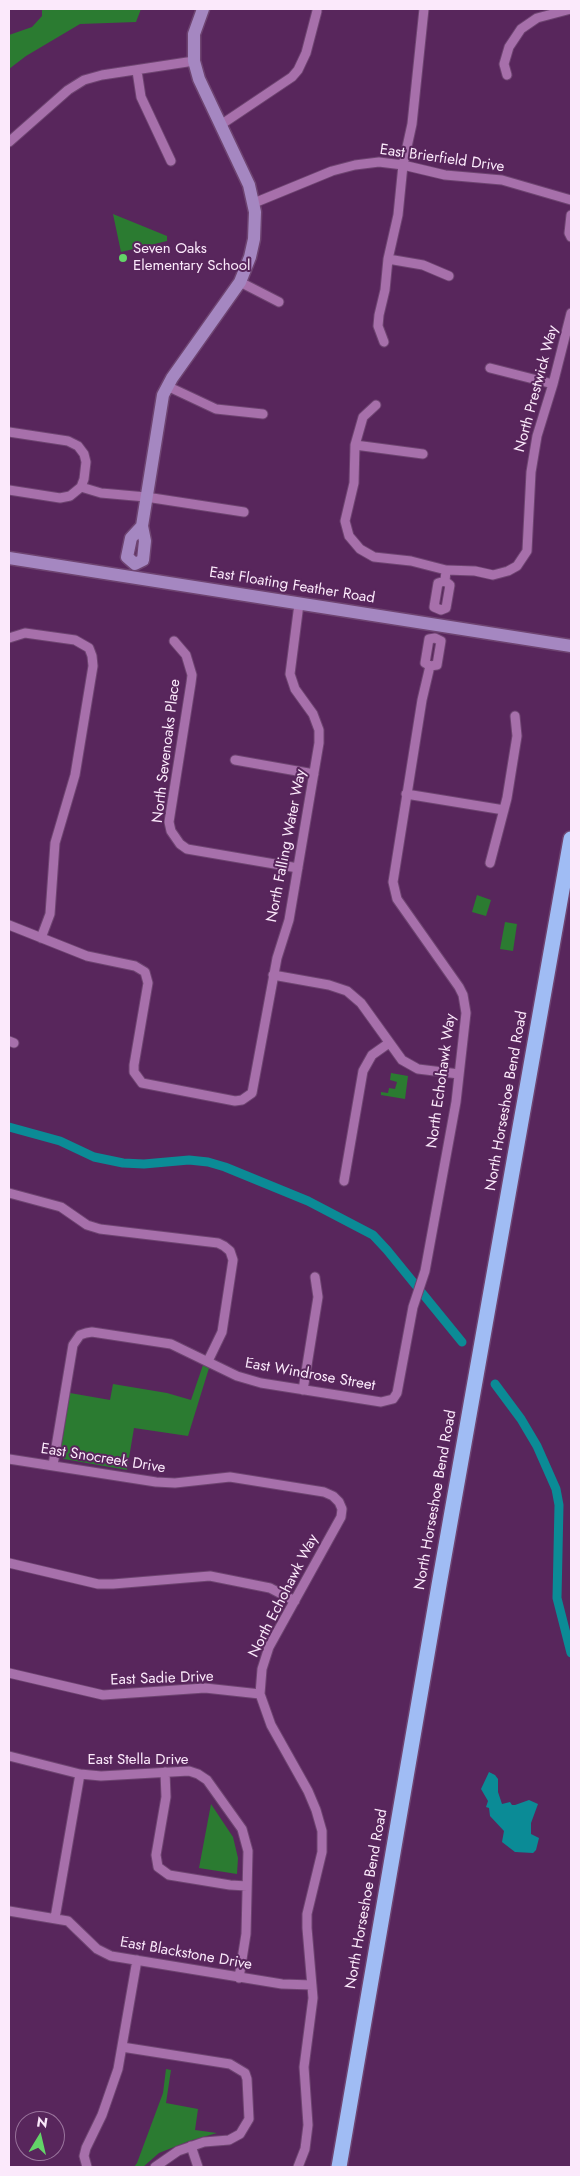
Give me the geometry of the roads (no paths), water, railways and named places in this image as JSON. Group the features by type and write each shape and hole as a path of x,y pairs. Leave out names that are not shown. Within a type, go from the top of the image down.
{"highway":[{"name":"North Horseshoe Bend Road","path":"339,2167 438,1585 571,839"}],"street":[{"path":"133,578 135,564 143,560 145,541 142,526 146,497 161,403 167,386 240,282 252,248 255,221 254,203 246,176 200,79 194,61 194,34 202,9"},
{"path":"384,342 378,326 379,315 386,283 388,259 398,215 403,165 416,95 424,9"},
{"path":"507,75 504,64 509,47 521,29 537,18 571,9"},
{"path":"222,124 292,77 306,54 317,11"},
{"path":"9,142 76,84 93,77 194,61"},
{"path":"137,70 141,97 171,161"},
{"name":"East Brierfield Drive","path":"254,203 323,174 355,164 379,162 403,165 445,175 502,180 571,200"},
{"path":"571,215 569,233 571,237"},
{"path":"388,259 423,265 449,276"},
{"path":"240,282 280,302"},
{"name":"North Prestwick Way","path":"446,570 475,571 493,575 508,571 523,559 527,551 533,454 571,313"},
{"path":"490,368 553,384"},
{"path":"167,386 216,409 263,414"},
{"path":"376,405 363,417 355,445 354,483 345,521 349,536 360,549 374,557 411,561 446,570 445,581 438,583 434,607 441,610 438,625"},
{"path":"9,432 68,442 78,446 84,454 86,462 81,487 70,496 60,498 9,490"},
{"path":"355,445 423,454"},
{"path":"81,487 101,493 146,497 220,510 244,512"},
{"name":"East Floating Feather Road","path":"9,558 571,646"},
{"name":"North Falling Water Way","path":"41,938 87,956 135,966 145,972 148,983 134,1065 136,1079 148,1086 235,1101 248,1097 255,1087 277,958 289,920 319,743 319,730 313,714 295,689 290,674 299,604"},
{"name":"North Echohawk Way","path":"393,1399 399,1388 416,1297 425,1271 459,1074 466,1013 463,995 406,912 394,891 393,873 422,700 430,666 425,663 429,639 435,638 438,625"},
{"path":"9,638 16,635 34,634 75,640 89,648 93,666 75,775 56,843 50,914 41,938 9,925"},
{"name":"North Sevenoaks Place","path":"174,640 186,655 192,675 169,822 175,838 187,849 298,868"},
{"path":"490,863 504,810 517,736 515,716"},
{"path":"235,760 314,774"},
{"path":"406,794 504,810"},
{"path":"274,975 329,985 347,991 361,1003 402,1060 418,1069 459,1074"},
{"path":"344,1181 363,1071 372,1055 388,1043"},
{"path":"9,1193 61,1207 87,1225 218,1243 230,1251 232,1260 222,1332 208,1362"},
{"path":"303,1390 318,1297 315,1277"},
{"name":"East Windrose Street","path":"52,1466 73,1345 80,1335 92,1332 171,1344 247,1380 381,1402 393,1399"},
{"name":"East Snocreek Drive","path":"9,1459 175,1483 230,1477 324,1492 333,1496 339,1502"},
{"name":"North Echohawk Way","path":"298,2167 305,2149 308,2125 304,2067 313,1998 307,1920 322,1852 322,1831 308,1791 271,1725 260,1694 262,1669 269,1648 341,1517 342,1509 339,1502"},
{"path":"9,1563 98,1584 210,1576 270,1588 295,1601"},
{"name":"East Sadie Drive","path":"9,1673 103,1695 205,1688 260,1694"},
{"name":"East Stella Drive","path":"9,1756 80,1774 101,1776 189,1771 198,1774 207,1780 242,1829 248,1851 247,1886"},
{"path":"165,1772 166,1797 156,1855 158,1867 169,1875 247,1886 246,1934 239,1978"},
{"path":"56,1918 80,1774"},
{"name":"East Blackstone Drive","path":"9,1911 68,1921 104,1953 239,1978 282,1984 312,1985"},
{"path":"86,2165 86,2148 114,2085 137,1960"},
{"path":"122,2047 230,2064 245,2072 250,2118 240,2134 228,2140 191,2146 178,2151 155,2167"},
{"path":"191,2146 198,2167"}],"waterway":[{"path":"9,1127 60,1141 94,1157 123,1163 144,1164 189,1160 208,1162 225,1167 308,1201 373,1235 462,1342"},
{"path":"495,1384 521,1419 537,1446 556,1489 559,1505 557,1598 571,1653"}],"place":[{"name":"Seven Oaks Elementary School","path":"123,258"}]}
